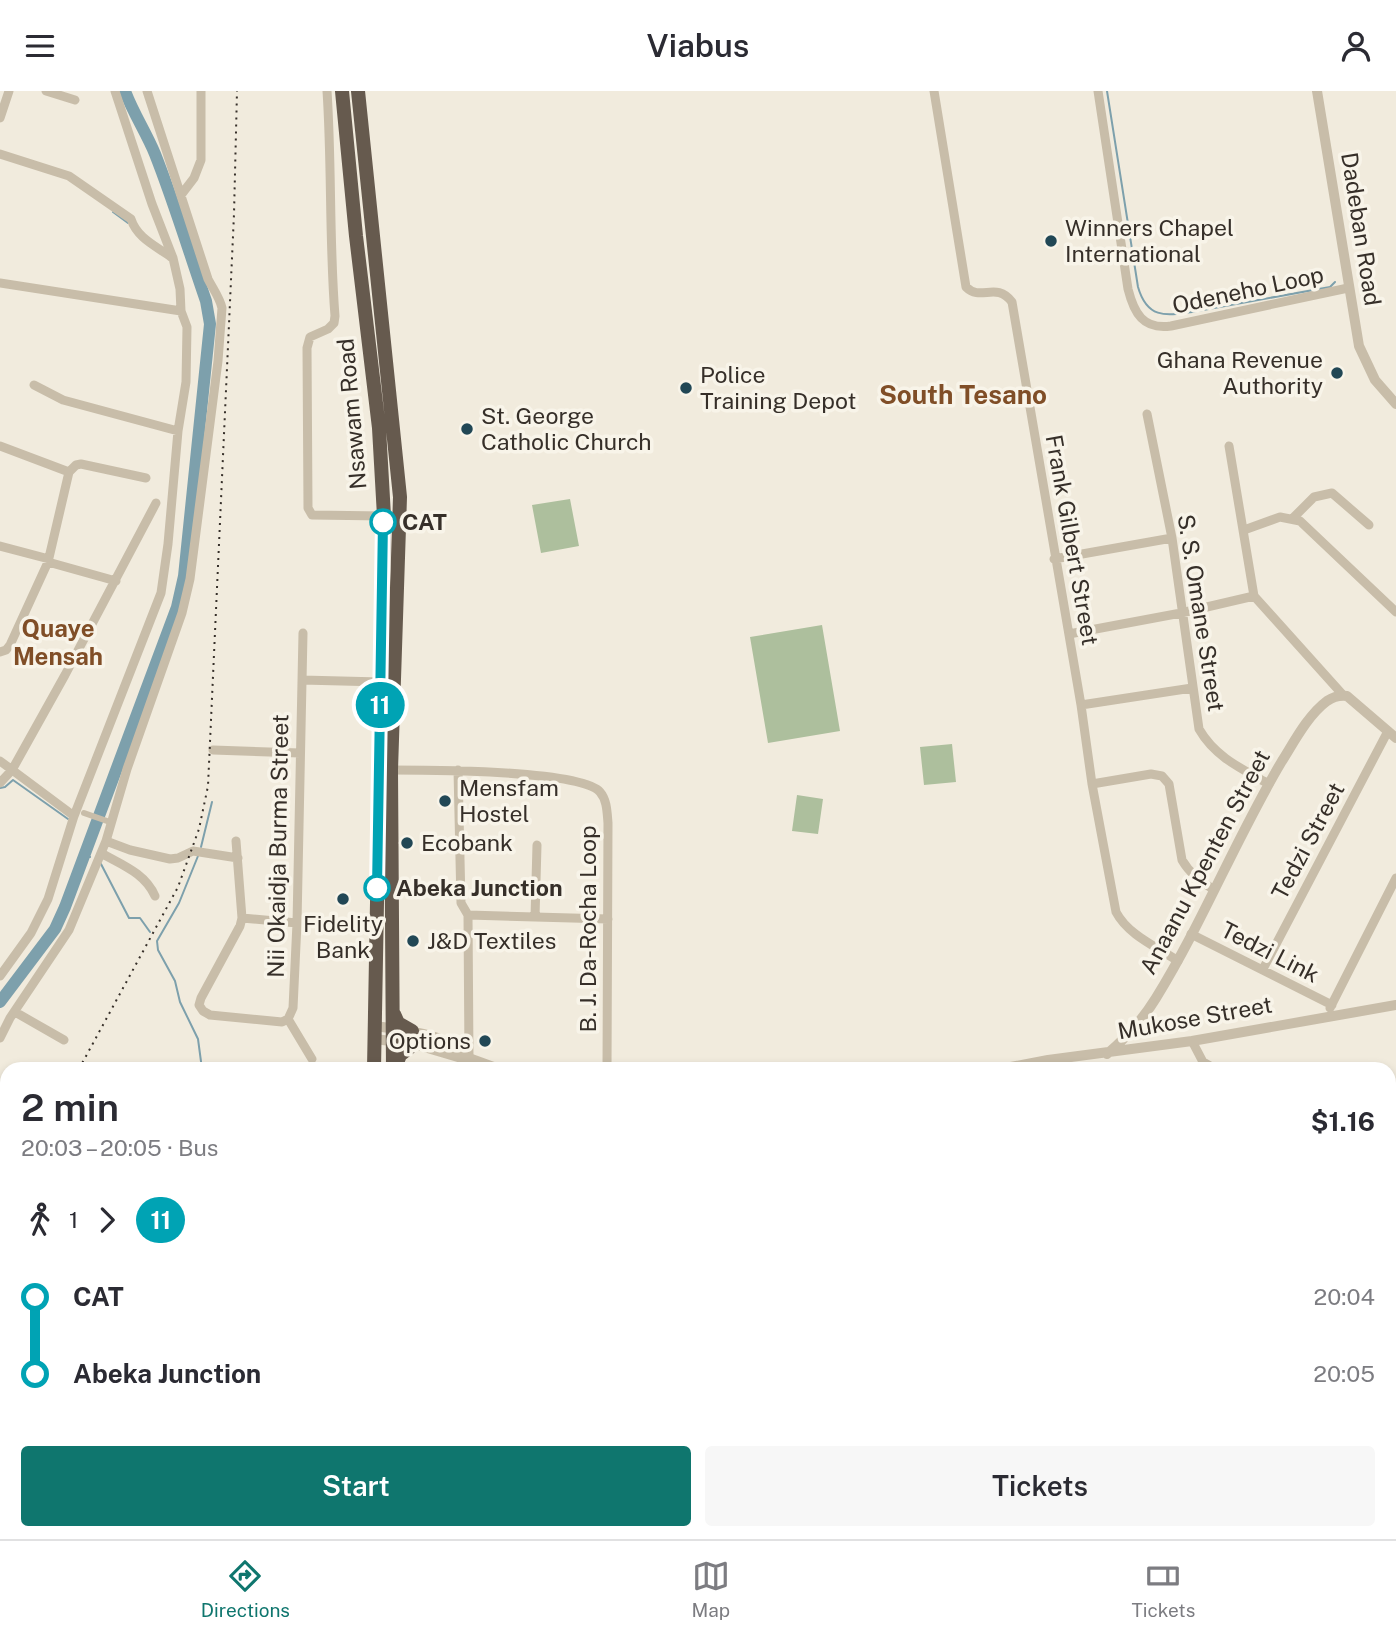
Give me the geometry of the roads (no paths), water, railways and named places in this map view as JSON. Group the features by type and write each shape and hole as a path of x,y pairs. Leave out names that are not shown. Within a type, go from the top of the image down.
{"highway":[{"name":"Nsawam Road","path":"342,91 379,428 384,516 374,1062"},
{"name":"Nsawam Road","path":"358,91 400,497 391,770 394,1062"},
{"path":"394,1013 398,1023 413,1038 397,1062"}],"street":[{"path":"0,118 9,91"},
{"path":"46,91 75,100"},
{"path":"0,976 32,933 48,899 161,593 168,544 178,431 186,382 188,333 181,311 180,289 173,258 152,204 115,91"},
{"path":"0,1038 15,1011 63,942 102,853 127,769 187,597 217,374 221,331 220,300 208,279 147,91"},
{"path":"181,195 194,178 201,160 201,91"},
{"path":"327,91 329,228 335,316 334,323 328,329 310,337 307,348 308,508 312,515 384,516"},
{"name":"Frank Gilbert Street","path":"934,91 966,287 976,293 999,291 1006,294 1012,302 1092,784 1116,912 1121,922 1131,930 1178,961"},
{"name":"Odeneho Loop","path":"1098,91 1128,289 1133,309 1140,319 1152,326 1171,327 1348,288"},
{"name":"Dadeban Road","path":"1317,91 1356,334 1363,358 1375,380 1396,404"},
{"path":"0,154 69,176 131,219 141,236 173,258"},
{"path":"0,283 181,311"},
{"path":"34,385 63,400 178,431"},
{"name":"S. S. Omane Street","path":"1147,414 1172,538 1199,729 1207,742 1224,758 1269,784"},
{"path":"0,446 69,472"},
{"path":"1229,446 1254,596 1343,695 1392,734"},
{"path":"0,652 10,645 48,560 69,472 80,464 146,478"},
{"path":"1293,518 1314,497 1332,493 1369,525"},
{"path":"0,783 12,770 156,503"},
{"path":"1244,530 1280,517 1300,521 1396,612"},
{"path":"1054,559 1172,538"},
{"path":"0,546 116,581"},
{"path":"1069,634 1254,596"},
{"name":"Nii Okaidja Burma Street","path":"290,1016 297,923 303,633"},
{"path":"302,680 381,682"},
{"path":"1081,705 1192,688"},
{"name":"Anaanu Kpenten Street","path":"1107,1054 1137,1025 1178,961 1269,784 1314,715 1329,699 1343,695"},
{"name":"Tedzi Street","path":"1263,969 1392,734"},
{"path":"213,750 300,753"},
{"path":"0,761 79,814 107,821"},
{"name":"B. J. Da-Rocha Loop","path":"391,770 458,770 583,781 599,791 606,803 608,823 607,1062"},
{"path":"458,770 461,903 468,915 468,1058"},
{"path":"1092,784 1151,774 1163,776 1169,784 1182,860 1196,878 1214,890"},
{"path":"107,841 130,850 170,859 192,851 237,858"},
{"path":"236,841 242,918 199,1005 210,1015 234,1019 282,1022 290,1016 312,1059"},
{"path":"535,917 537,845"},
{"path":"102,853 141,875 155,896"},
{"path":"1326,1017 1396,878"},
{"path":"468,915 608,919"},
{"path":"242,918 297,923"},
{"name":"Tedzi Link","path":"1191,934 1332,1005"},
{"name":"Mukose Street","path":"1064,1062 1396,1005"},
{"path":"15,1011 64,1040"},
{"path":"375,1032 450,1043 462,1050 468,1058 479,1062"},
{"path":"1192,1041 1203,1062"}],"waterway":[{"path":"0,1002 55,929 65,907 177,607 184,576 210,324 206,301 162,172 125,91"},
{"path":"1107,91 1138,287 1146,305 1158,313 1192,312 1330,287 1335,282"},
{"path":"113,212 128,223"},
{"path":"0,788 13,780 68,819"},
{"path":"201,847 212,802"},
{"path":"84,854 90,857"},
{"path":"198,856 179,903 157,941 158,950 175,981 180,1002 198,1039 201,1062"},
{"path":"101,864 129,918 140,918 150,932"}],"railway":[{"path":"83,1062 178,887 199,829 208,786 234,214 237,91"}],"place":[{"name":"Winners Chapel International","path":"1051,241"},
{"name":"Ghana Revenue Authority","path":"1337,373"},
{"name":"Police Training Depot","path":"686,388"},
{"name":"St. George Catholic Church","path":"467,429"},
{"name":"CAT","path":"383,522"},
{"name":"Mensfam Hostel","path":"445,801"},
{"name":"Ecobank","path":"407,843"},
{"name":"Abeka Junction","path":"377,888"},
{"name":"Fidelity Bank","path":"343,899"},
{"name":"J&D Textiles","path":"413,941"},
{"name":"Options","path":"485,1041"}],"district":[{"name":"South Tesano","path":"963,395"},
{"name":"Quaye Mensah","path":"58,643"}]}
